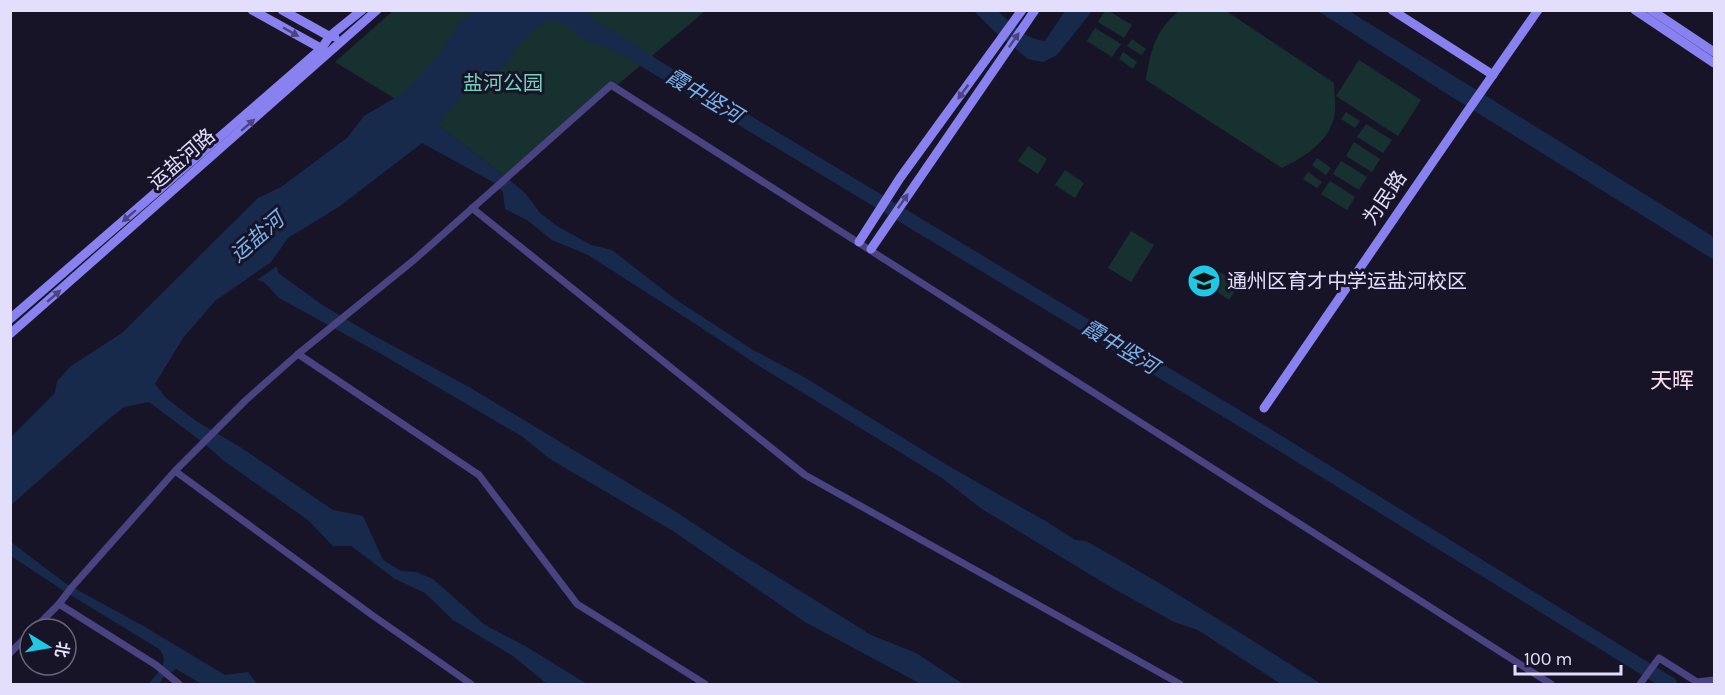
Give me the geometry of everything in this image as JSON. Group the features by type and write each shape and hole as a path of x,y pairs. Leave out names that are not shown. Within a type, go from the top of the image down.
{"street":[{"path":"252,10 326,50"},
{"path":"282,10 330,36 343,39"},
{"name":"运盐河路","path":"10,334 326,50 330,36 362,10"},
{"name":"运盐河路","path":"10,319 326,50 343,39 377,10"},
{"path":"859,242 900,178 1022,10"},
{"path":"871,249 1035,10"},
{"path":"1392,10 1493,75"},
{"name":"为民路","path":"1264,408 1538,10"},
{"path":"1635,10 1714,63"},
{"path":"1651,10 1714,52"},
{"path":"46,617 175,471 215,430 298,354 414,260 611,85 1551,684"},
{"path":"472,208 805,475 1180,684"},
{"path":"298,354 479,475 577,604 705,684"},
{"path":"175,471 372,615 471,684"},
{"path":"59,604 156,665 179,684"},
{"path":"1640,684 1659,658 1697,682 1714,680"}],"green space":[{"name":"盐河公园","path":"393,11 705,11 507,178 438,125 335,62"},
{"path":"1105,11 1109,11 1132,25 1124,38 1098,22"},
{"path":"1179,11 1226,11 1334,83 1334,116 1325,137 1305,155 1282,168 1146,80 1155,42 1165,25"},
{"path":"1095,28 1121,44 1112,57 1087,41"},
{"path":"1132,39 1146,49 1141,55 1127,46"},
{"path":"1123,52 1137,62 1133,69 1119,59"},
{"path":"1359,60 1421,100 1398,136 1336,96"},
{"path":"1346,112 1360,121 1355,128 1341,119"},
{"path":"1366,124 1392,140 1383,153 1357,137"},
{"path":"1354,142 1380,159 1372,172 1346,156"},
{"path":"1028,146 1047,159 1038,174 1018,161"},
{"path":"1317,158 1331,168 1326,175 1312,165"},
{"path":"1341,161 1367,177 1359,190 1333,174"},
{"path":"1065,170 1084,183 1075,198 1055,185"},
{"path":"1308,172 1322,182 1317,188 1303,179"},
{"path":"1330,181 1355,197 1347,210 1321,194"},
{"path":"1131,231 1154,245 1131,282 1108,268"},
{"path":"1217,270 1239,285 1229,300 1207,285"}],"water":[{"name":"运盐河","path":"474,11 584,11 598,23 654,57 647,68 604,46 589,42 577,35 565,23 547,21 533,30 515,49 508,62 486,83 467,89 438,125 525,193 540,213 557,226 591,245 612,250 675,299 753,350 804,377 1075,540 1086,541 1146,575 1321,684 1281,684 1198,630 1174,622 1109,586 982,509 942,478 756,364 588,255 552,240 527,220 505,209 503,192 493,182 422,143 340,206 288,238 271,262 215,301 183,338 155,384 166,398 196,421 240,447 333,510 363,516 383,560 401,571 416,572 433,579 485,625 525,646 587,684 547,684 513,656 453,620 425,593 395,579 351,546 333,546 308,520 224,461 149,402 124,407 11,505 11,437 55,393 57,381 71,366 122,333 258,198 281,187 347,138 364,116 403,93 442,51 458,24"},
{"path":"974,11 998,11 1025,34 1045,41 1065,11 1092,11 1057,55 1043,62 1028,59"},
{"path":"1318,11 1349,11 1709,234 1714,238 1714,260 1444,92"},
{"path":"277,266 278,273 324,306 469,387 673,510 871,635 916,653 963,684 921,684 805,622 673,531 550,459 523,437 383,355 279,298 264,282 257,280"},
{"path":"11,542 65,583 225,675 248,672 257,684 202,684 176,669 163,678 159,684 149,684 163,663 164,659 159,649 11,556"}],"waterway":[{"name":"霞中竖河","path":"636,55 1257,429 1670,684"}],"place":[{"name":"通州区育才中学运盐河校区","path":"1204,281"}],"district":[{"name":"天晖","path":"1672,381"}]}
